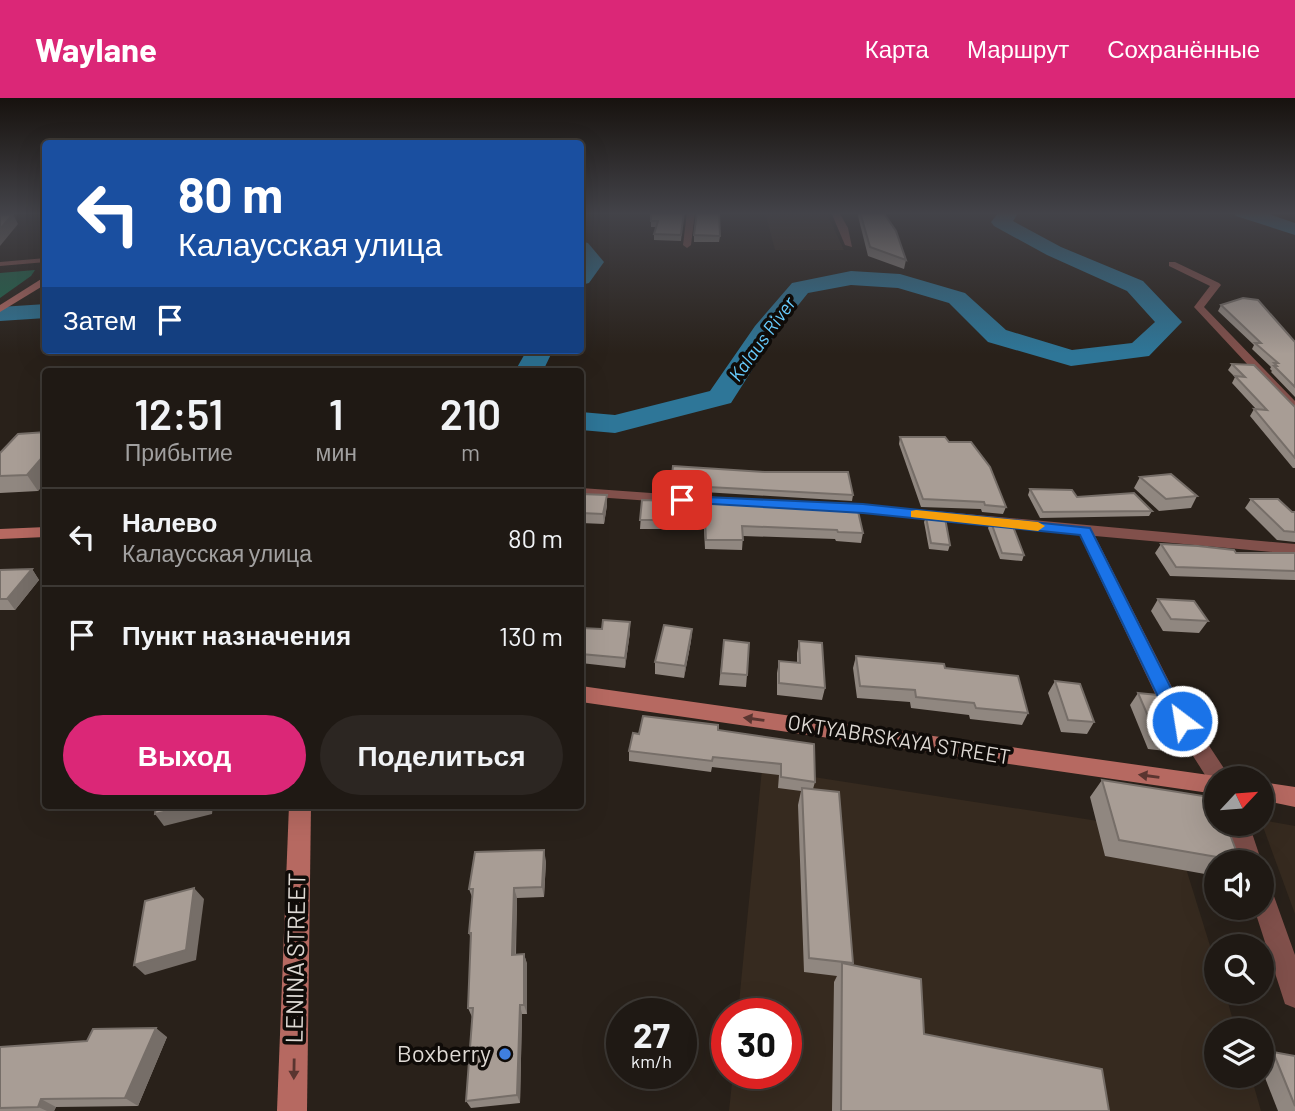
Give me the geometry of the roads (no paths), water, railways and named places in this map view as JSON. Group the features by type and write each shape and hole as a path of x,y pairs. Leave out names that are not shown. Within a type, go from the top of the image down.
{"main road":[{"path":"0,309 42,282"},
{"path":"0,534 42,531"},
{"name":"OKTYABRSKAYA STREET","path":"584,694 1204,783"},
{"path":"1274,794 1295,797"},
{"name":"LENINA STREET","path":"292,1111 300,809"}],"street":[{"path":"1172,264 1216,285 1199,307 1295,408"},
{"path":"584,492 712,501"},
{"path":"821,506 1295,549"},
{"path":"1085,531 1169,702 1211,766"},
{"path":"1270,920 1295,993"}],"lane":[{"path":"0,264 42,260"}],"waterway":[{"name":"Kalaus River","path":"584,274 593,262 591,259"},
{"name":"Kalaus River","path":"584,421 615,424 721,397 764,331 800,288 851,278 900,281 957,298 997,336 1071,358 1140,350 1169,322 1135,286 1073,259"},
{"name":"Kalaus River","path":"0,314 42,311"},
{"name":"Kalaus River","path":"531,368 538,354"}],"place":[{"name":"Boxberry","path":"505,1054"}]}
